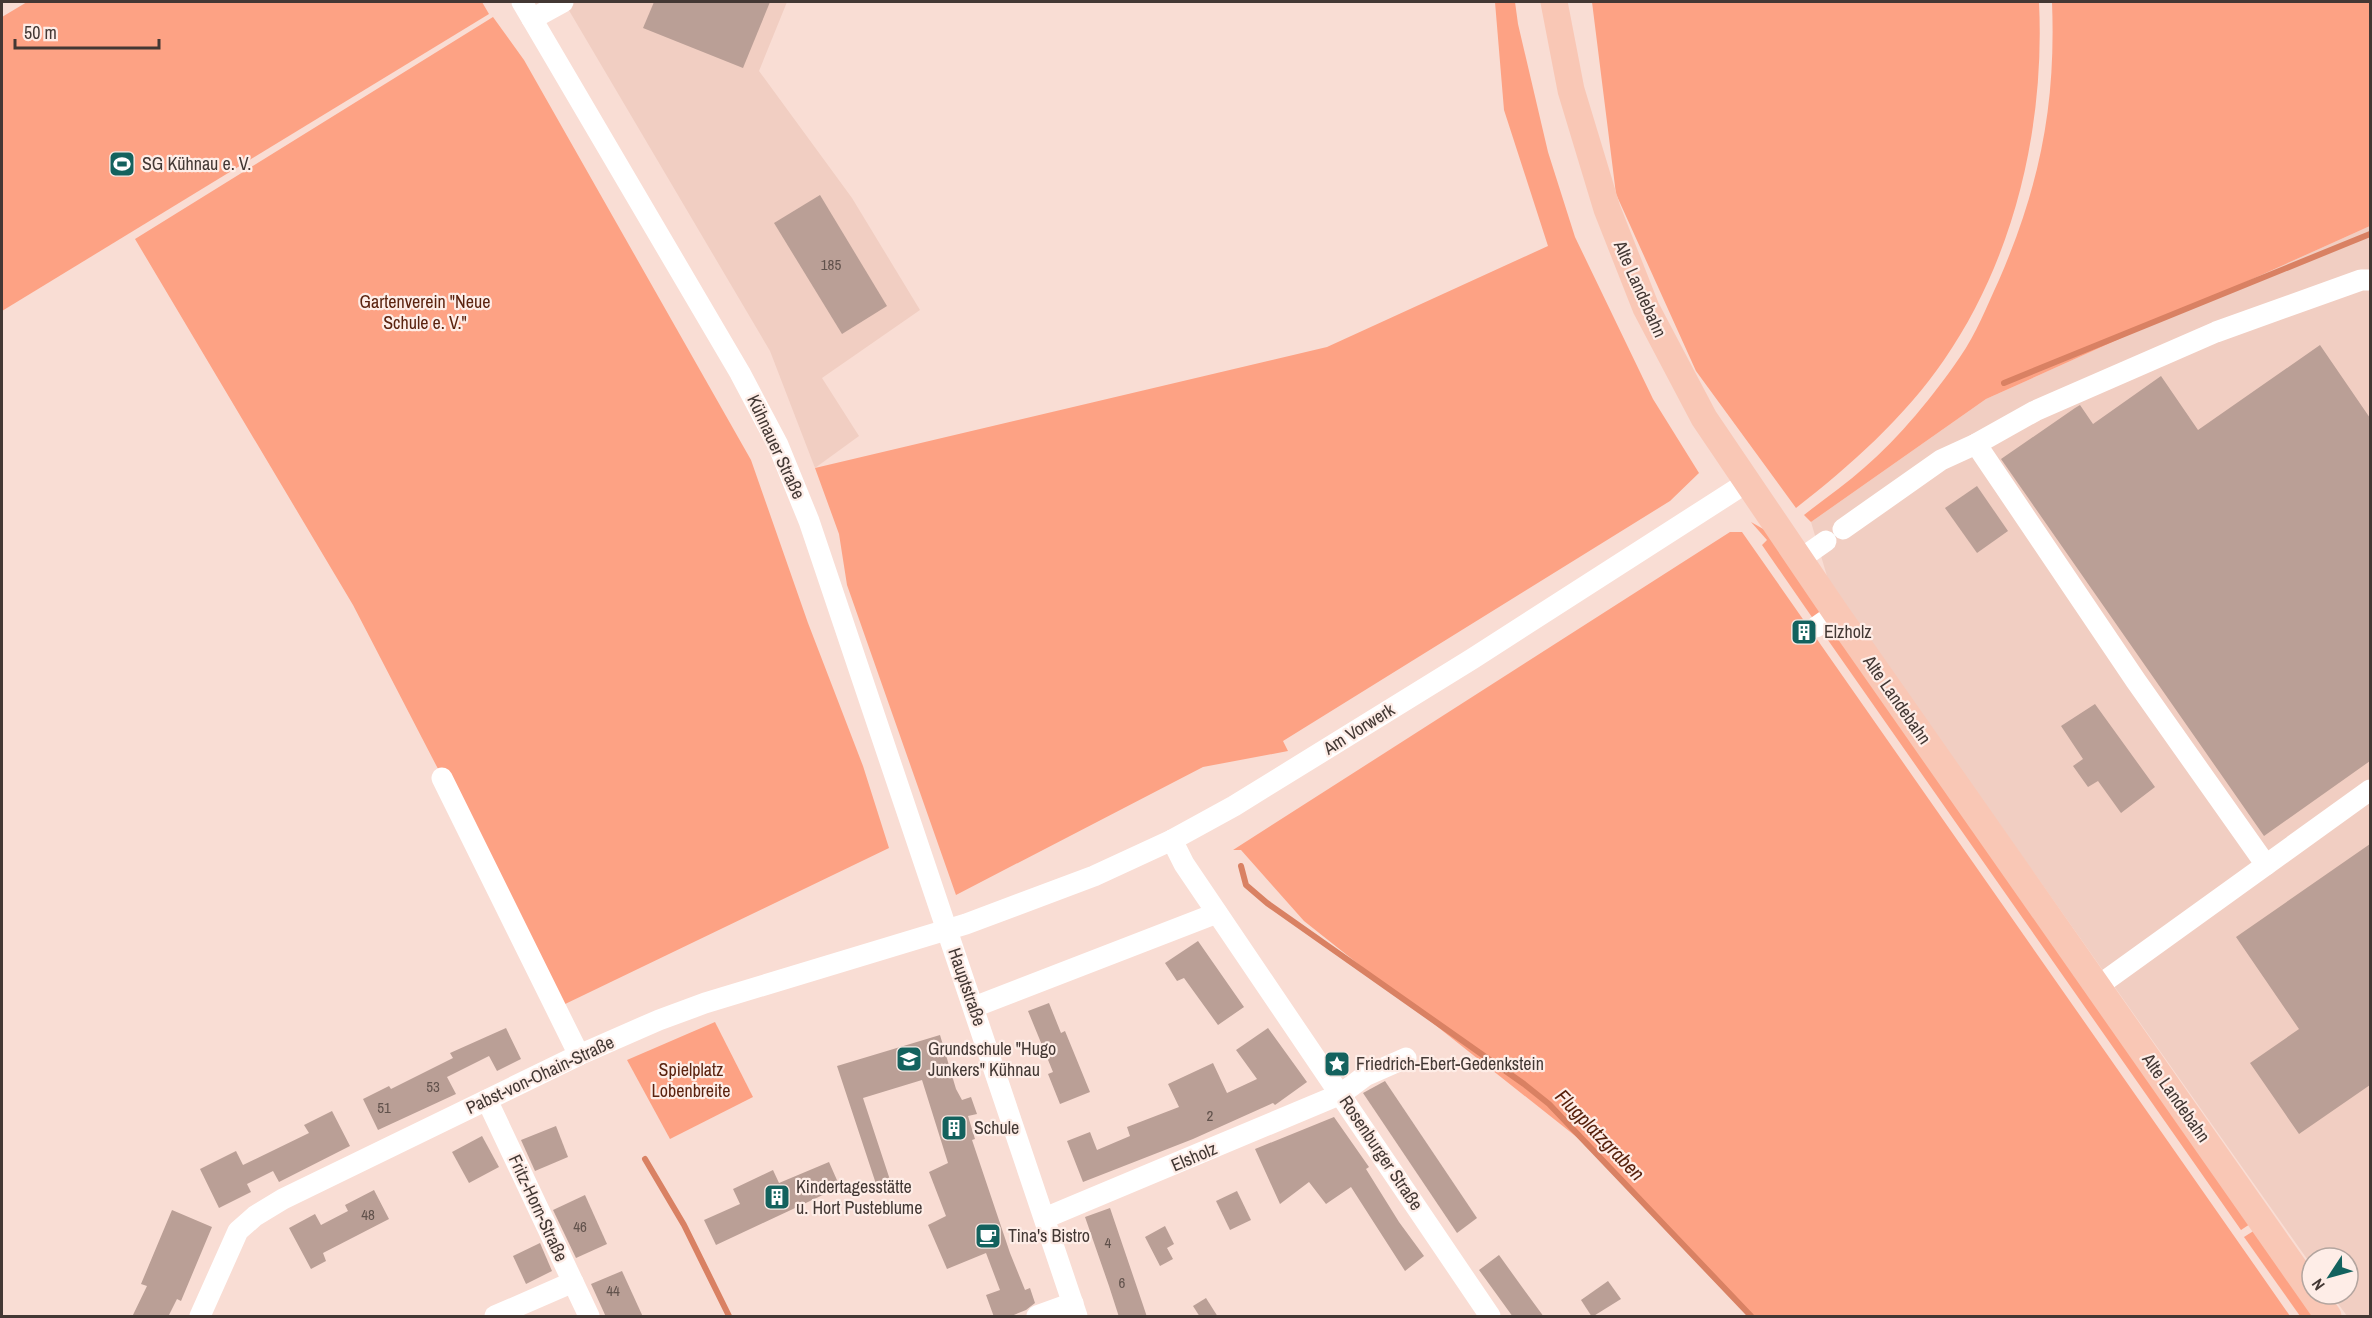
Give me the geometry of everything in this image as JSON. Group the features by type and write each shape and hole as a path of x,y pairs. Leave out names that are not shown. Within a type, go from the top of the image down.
{"main road":[{"name":"Alte Landebahn","path":"1554,2 1580,121 1617,239 1672,359 1704,418 1799,560 1826,620 2098,986 2328,1317"}],"street":[{"path":"527,10 562,2"},
{"name":"Kühnauer Straße","path":"527,10 718,334 778,446 809,520 948,930"},
{"path":"1799,560 1941,460 1976,444 2035,411 2216,332 2361,280 2370,280"},
{"path":"1976,444 2136,681 2266,865"},
{"name":"Am Vorwerk","path":"948,930 1094,876 1214,818 1472,659 1746,483"},
{"path":"442,778 579,1055"},
{"path":"2098,986 2370,790"},
{"name":"Rosenburger Straße","path":"1172,840 1184,864 1490,1317"},
{"path":"974,1007 1217,913"},
{"name":"Hauptstraße","path":"948,930 1075,1310"},
{"name":"Pabst-von-Ohain-Straße","path":"200,1317 238,1231 255,1216 283,1199 579,1055 705,1003 948,930"},
{"name":"Elsholz","path":"1045,1218 1095,1200 1341,1094 1365,1076 1406,1058"},
{"name":"Fritz-Horn-Straße","path":"487,1100 589,1317"},
{"path":"495,1317 573,1282"},
{"path":"1037,1317 1075,1310"}],"shaded area":[{"path":"564,2 787,2 759,71 852,198 920,310 822,378 859,436 815,468 770,351"},
{"path":"2370,226 2370,1316 2347,1316 2340,1306 2360,1306 2360,1246 2300,1246 2300,1249 1829,583 1811,522 1986,399"}],"green space":[{"name":"SG Kühnau e. V.","path":"27,2 482,2 489,14 2,311 2,17"},
{"path":"1495,2 1515,2 1548,152 1575,237 1653,399 1699,473 1670,501 1283,741 1288,751 1203,767 956,895 847,585 839,534 815,468 1327,347 1548,246 1504,110"},
{"path":"1592,2 2039,2 2040,49 2037,96 2030,143 2007,234 1990,278 1969,320 1929,381 1876,440 1796,508 1696,371 1616,194"},
{"path":"2052,2 2370,2 2370,226 1986,399 1811,522 1804,515 1878,456 1928,401 1966,348 1986,310 2013,245 2035,177 2048,110 2053,40"},
{"name":"Gartenverein \"Neue Schule e. V.\"","path":"493,17 524,60 751,460 808,623 863,766 889,848 561,1006 353,605 135,239"},
{"path":"1751,522 1765,530 2250,1224 2241,1230 1762,545 1767,540"},
{"path":"1730,532 1742,532 2290,1316 1752,1316 1593,1150 1304,921 1241,850 1233,850"},
{"name":"Spielplatz Lobenbreite","path":"715,1022 753,1097 670,1139 627,1060"},
{"path":"2255,1230 2300,1294 2300,1306 2308,1306 2315,1316 2300,1316 2244,1237"}],"building":[{"path":"654,2 770,2 743,68 643,28"},
{"path":"820,195 887,306 842,334 774,223"},
{"path":"2320,345 2370,418 2370,761 2264,836 2001,459 2080,405 2093,424 2161,376 2198,430"},
{"path":"1977,486 2008,531 1977,553 1945,508"},
{"path":"2095,704 2155,787 2121,813 2098,781 2088,787 2073,766 2083,759 2061,726"},
{"path":"2370,844 2370,1085 2299,1134 2250,1063 2299,1029 2236,937"},
{"path":"1198,941 1244,1007 1218,1025 1184,978 1177,981 1165,963"},
{"path":"1049,1003 1061,1033 1065,1031 1090,1092 1060,1104 1048,1074 1053,1072 1028,1011"},
{"path":"506,1028 521,1059 497,1071 489,1056 447,1077 456,1094 378,1130 363,1099 389,1086 391,1089 453,1058 450,1053"},
{"path":"1268,1028 1307,1082 1275,1105 1273,1103 1193,1139 1083,1182 1067,1141 1090,1132 1097,1150 1130,1136 1127,1127 1179,1107 1168,1084 1213,1063 1227,1093 1257,1079 1236,1050"},
{"path":"940,1035 956,1089 962,1100 971,1097 977,1114 968,1116 975,1139 972,1140 1010,1253 1025,1290 1030,1288 1035,1303 1026,1310 1009,1317 994,1317 986,1295 1000,1290 986,1253 947,1269 928,1225 946,1216 929,1172 948,1163 922,1080 863,1098 892,1186 878,1190 837,1066"},
{"path":"1385,1081 1477,1218 1457,1233 1363,1093"},
{"path":"332,1111 350,1146 279,1182 273,1171 247,1184 251,1192 219,1208 200,1169 236,1151 243,1165 309,1133 304,1125"},
{"path":"1334,1117 1369,1167 1366,1169 1399,1222 1424,1256 1405,1271 1351,1187 1326,1204 1309,1182 1280,1204 1255,1149"},
{"path":"556,1126 568,1157 535,1171 521,1140"},
{"path":"482,1136 499,1167 469,1183 452,1152"},
{"name":"Kindertagesstätte u. Hort Pusteblume","path":"829,1162 840,1187 716,1245 704,1220 740,1204 733,1189 773,1170 779,1183"},
{"path":"374,1190 389,1219 323,1253 326,1261 311,1269 289,1228 315,1214 321,1225 348,1211 345,1205"},
{"path":"1237,1191 1251,1220 1230,1230 1216,1201"},
{"path":"585,1195 607,1244 576,1258 553,1210"},
{"path":"1110,1208 1147,1317 1119,1317 1085,1217"},
{"path":"172,1210 212,1227 181,1301 177,1299 168,1317 132,1317 147,1286 141,1284"},
{"path":"1165,1226 1174,1244 1167,1248 1173,1259 1160,1266 1145,1237"},
{"path":"540,1243 552,1271 526,1284 513,1256"},
{"path":"1499,1255 1544,1317 1513,1317 1479,1270"},
{"path":"622,1271 643,1317 606,1317 591,1284"},
{"path":"1608,1281 1621,1299 1592,1317 1581,1300"},
{"path":"1206,1298 1218,1317 1200,1317 1193,1306"}],"waterway":[{"path":"2004,383 2370,234"},
{"name":"Flugplatzgraben","path":"1241,866 1246,885 1267,903 1549,1104 1751,1316"},
{"path":"645,1159 684,1225 729,1316"}],"place":[{"name":"SG Kühnau e. V.","path":"122,164"},
{"name":"Elzholz","path":"1804,632"},
{"name":"Grundschule \"Hugo Junkers\" Kühnau","path":"909,1059"},
{"name":"Friedrich-Ebert-Gedenkstein","path":"1337,1064"},
{"name":"Schule","path":"954,1128"},
{"name":"Kindertagesstätte u. Hort Pusteblume","path":"777,1197"},
{"name":"Tina's Bistro","path":"988,1236"}]}
